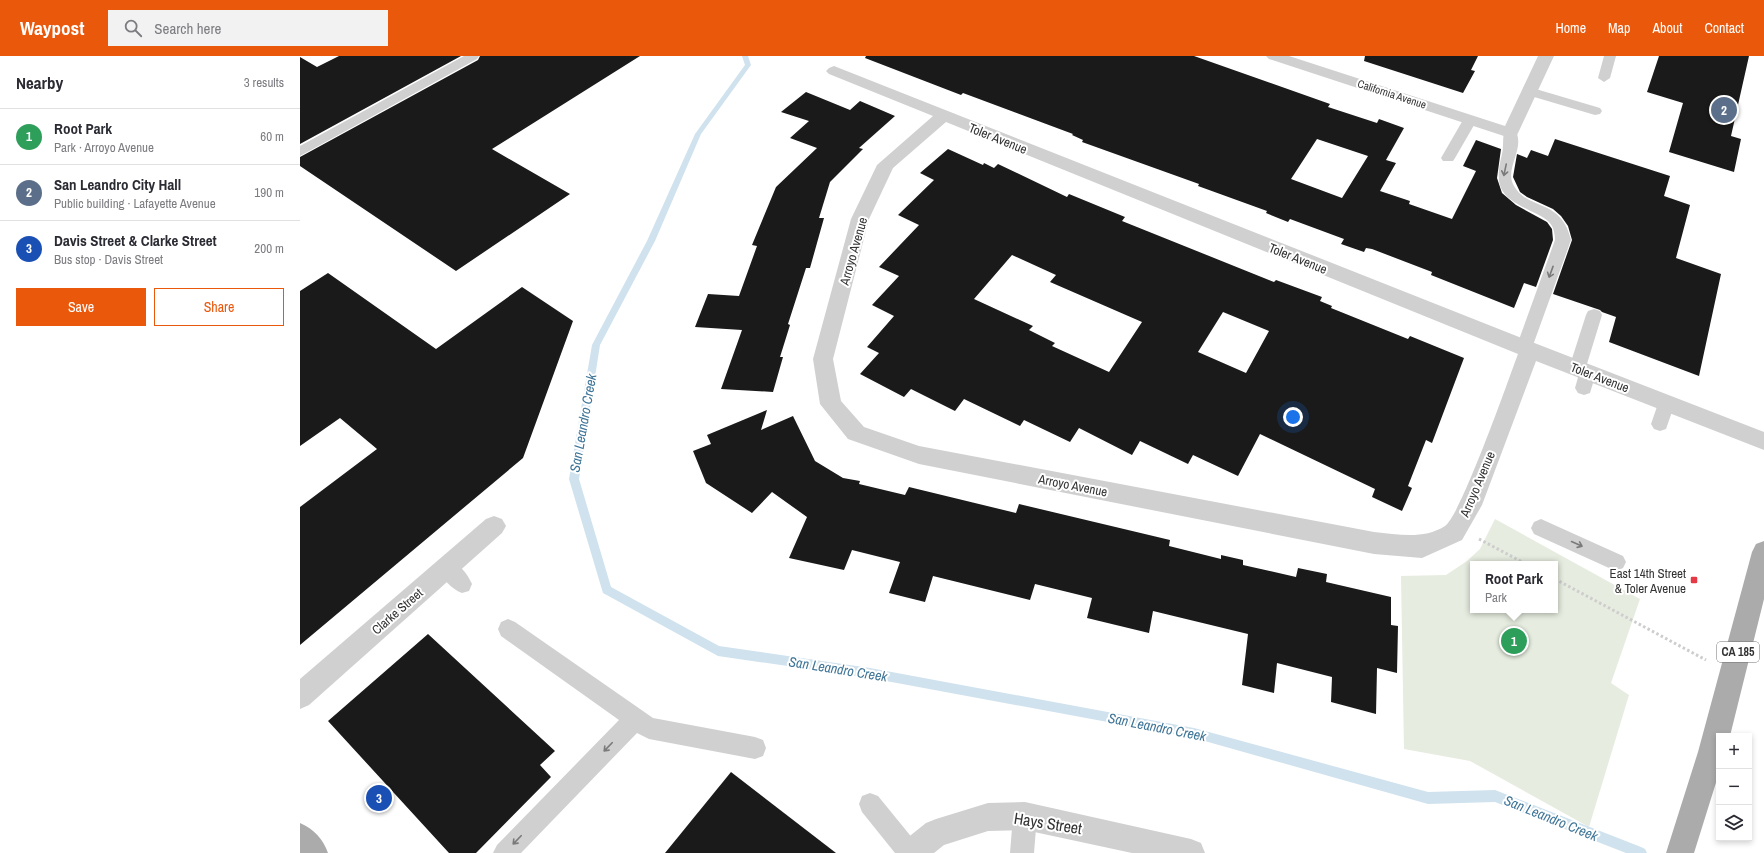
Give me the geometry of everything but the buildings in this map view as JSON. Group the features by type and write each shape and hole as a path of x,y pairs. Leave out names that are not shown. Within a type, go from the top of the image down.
{"main road":[{"name":"CA 185","path":"1680,853 1712,752 1764,552"},
{"path":"300,838 314,853"}],"street":[{"name":"California Avenue","path":"1274,56 1510,133"},
{"path":"1510,133 1546,56"},
{"name":"Toler Avenue","path":"834,71 1527,349 1583,376 1666,403 1764,441"},
{"name":"Arroyo Avenue","path":"943,116 886,165 860,219 823,359 831,404 856,433 919,455 1374,543 1422,547 1454,533 1471,505 1527,349"},
{"name":"Clarke Street","path":"300,696 454,576 494,526"},
{"name":"Hays Street","path":"911,853 936,833 988,817 1024,816 1154,848 1191,853"}],"lane":[{"path":"300,152 473,56"},
{"path":"1604,78 1610,56"},
{"path":"1529,90 1595,111"},
{"path":"1448,158 1470,120"},
{"path":"1510,133 1512,141 1504,176 1505,184 1510,192 1519,200 1548,213 1556,219 1563,230 1563,240 1527,349"},
{"path":"1583,376 1594,315"},
{"path":"1660,424 1666,403"},
{"path":"1541,528 1616,562"},
{"path":"508,629 649,728 755,748"},
{"path":"505,853 635,718"},
{"path":"870,804 911,853"},
{"path":"1022,853 1024,816"}],"path":[{"path":"1458,528 1520,561"},
{"path":"1558,581 1732,674"}],"shaded area":[{"path":"1495,519 1640,599 1611,683 1629,695 1589,827 1470,761 1404,749 1401,576 1446,575 1467,561 1480,549"}],"waterway":[{"name":"San Leandro Creek","path":"745,56 748,65 698,134 651,241 596,345 574,479 607,590 718,651 870,673 1194,733 1428,798 1495,796 1641,853"}],"place":[{"name":"San Leandro City Hall","path":"1724,110"},
{"name":"East 14th Street & Toler Avenue","path":"1694,580"},
{"name":"Root Park","path":"1514,641"},
{"name":"Davis Street & Clarke Street","path":"379,798"}]}
